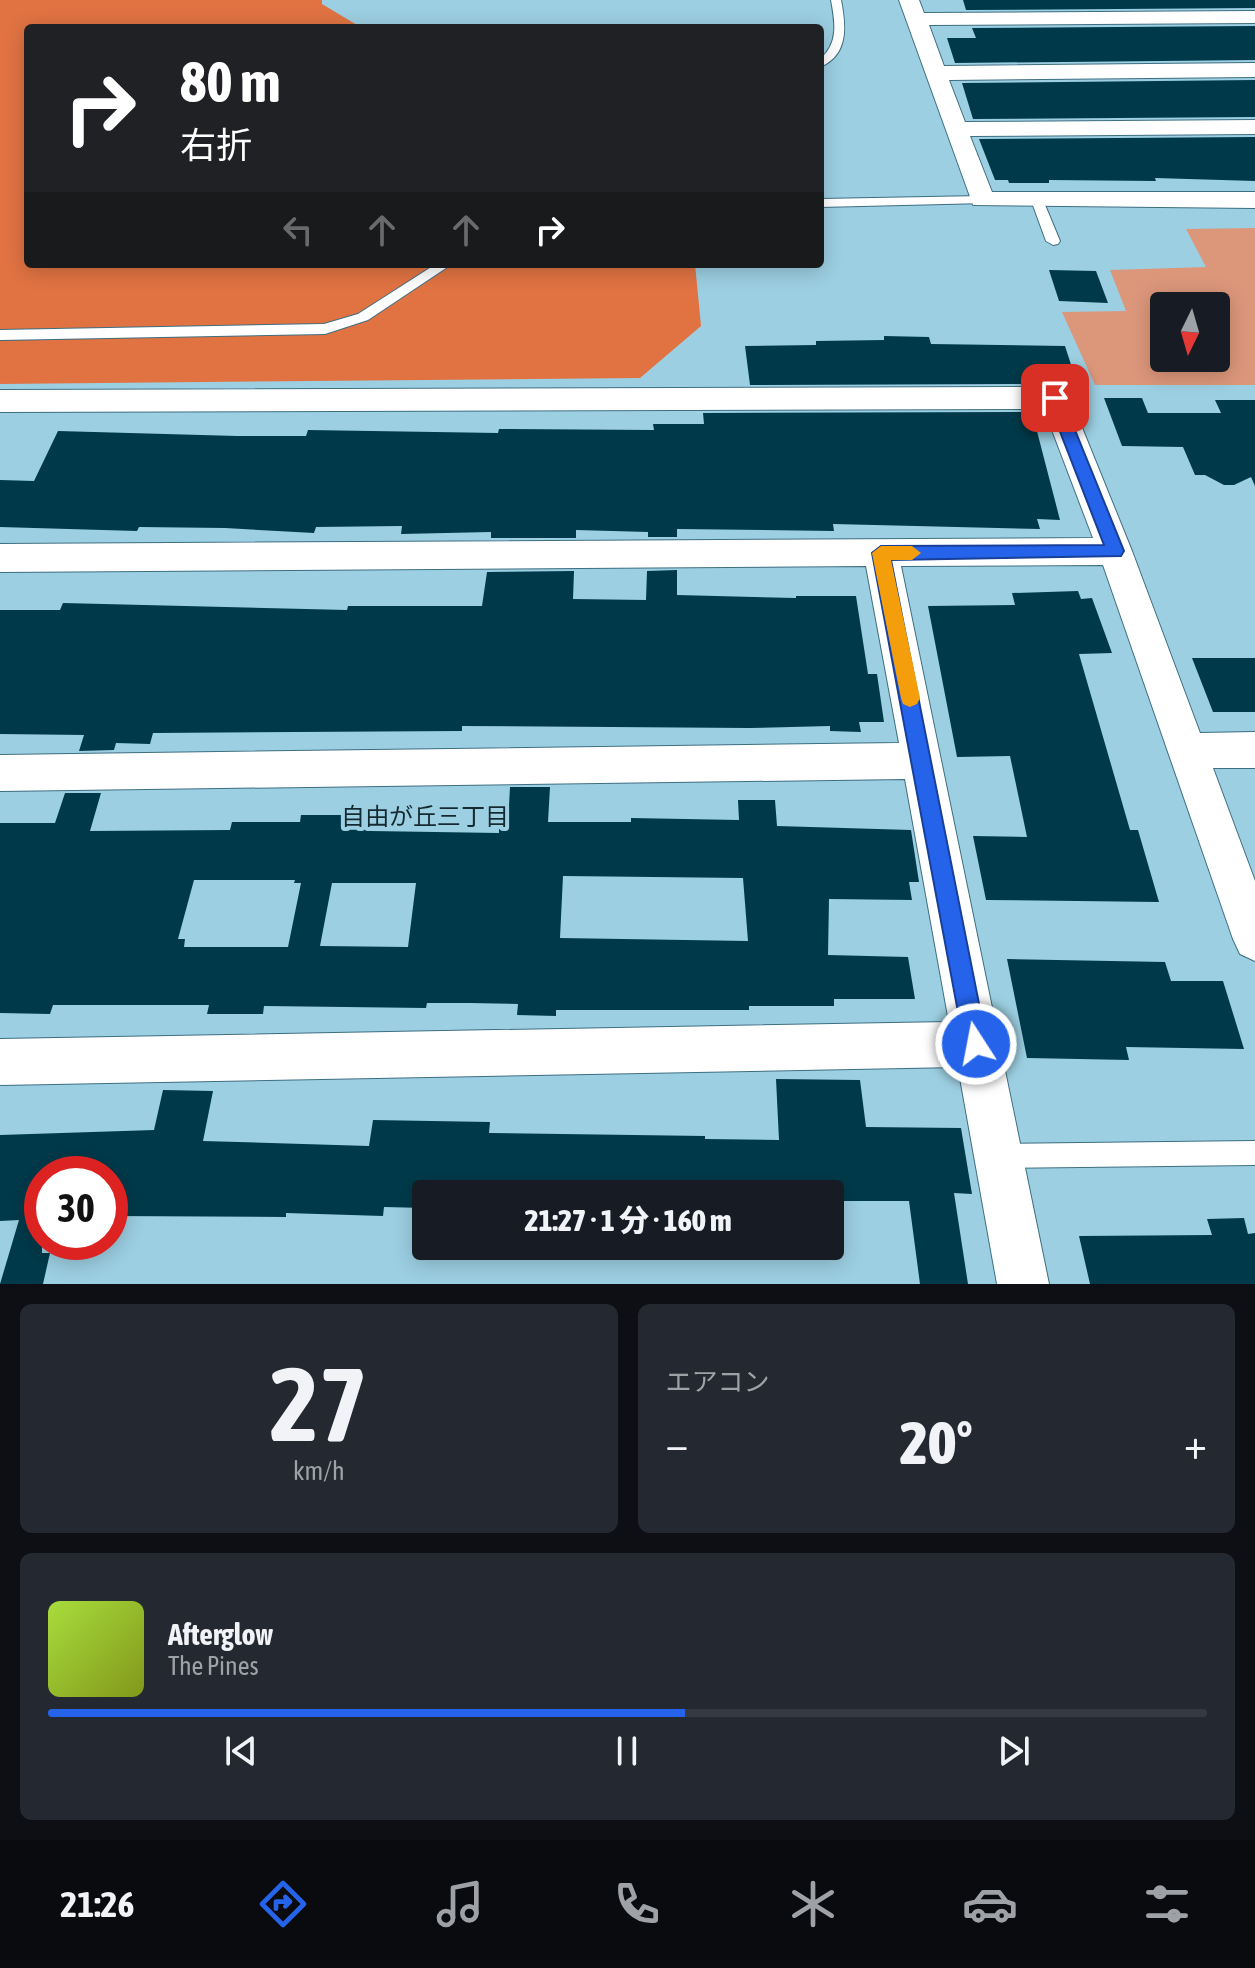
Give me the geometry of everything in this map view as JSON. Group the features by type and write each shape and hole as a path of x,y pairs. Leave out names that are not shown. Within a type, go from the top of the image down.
{"street":[{"path":"1255,17 913,10 982,200 1255,200"},
{"path":"935,73 1255,70"},
{"path":"956,129 1255,127"},
{"path":"0,401 1055,398 1115,551 1255,939"},
{"path":"0,558 1115,551"},
{"path":"881,553 1023,1284"},
{"path":"1188,751 1255,750"},
{"path":"0,773 923,761"},
{"path":"0,1062 976,1044"}],"lane":[{"path":"824,61 832,56 843,35 836,0"},
{"path":"824,203 982,200"},
{"path":"1037,200 1053,241"},
{"path":"0,335 325,329 363,317 439,268"},
{"path":"998,1156 1255,1153"}],"shaded area":[{"path":"0,0 322,0 322,4 355,24 24,24 24,268 695,268 701,326 640,378 0,384"},
{"path":"1255,228 1255,385 1095,385 1062,312 1126,311 1110,270 1206,267 1186,229"}],"building":[{"path":"963,0 1255,0 1255,8 966,10"},
{"path":"1255,26 1255,60 955,63 947,38 976,38 972,28"},
{"path":"1255,80 1255,117 973,119 962,83"},
{"path":"1255,137 1255,181 1155,178 1156,181 1049,180 1049,183 995,180 979,139"},
{"path":"1049,270 1096,271 1108,303 1059,301"},
{"path":"884,336 929,337 931,344 1065,346 1076,380 1021,379 1023,384 750,385 745,346 816,345 816,341 884,340"},
{"path":"1104,398 1142,398 1148,413 1221,413 1215,400 1255,400 1255,486 1251,477 1234,485 1224,485 1205,475 1195,475 1183,447 1122,446"},
{"path":"1032,412 1060,520 1037,519 1040,529 833,524 834,531 677,529 677,537 648,537 648,532 576,530 576,538 491,538 491,532 401,534 402,526 316,527 314,533 225,528 139,527 137,531 0,527 0,480 34,481 58,431 306,436 308,430 498,433 499,429 654,430 653,424 704,424 703,413"},
{"path":"677,570 677,595 856,596 868,674 877,674 884,722 859,722 861,732 830,731 830,726 462,726 462,731 153,733 150,744 116,743 114,750 79,751 84,735 0,734 0,610 60,610 63,603 347,610 348,606 482,606 487,572 574,571 573,599 646,600 647,571"},
{"path":"1078,591 1081,599 1092,598 1112,653 1079,654 1130,830 1138,830 1159,902 986,900 973,836 1027,837 1010,756 957,757 928,606 1015,605 1012,593"},
{"path":"1192,658 1255,658 1255,712 1213,712"},
{"path":"510,787 550,787 548,822 631,822 631,818 739,820 738,800 775,800 777,826 911,830 919,882 909,882 912,900 829,899 828,955 908,957 915,999 834,999 834,1006 749,1006 749,1010 556,1010 556,1016 517,1015 518,1004 470,1003 427,1003 426,1008 264,1006 263,1014 207,1014 209,1005 53,1005 50,1014 0,1013 0,823 55,823 65,793 101,793 90,831 230,830 232,822 300,822 301,815 373,815 371,831 499,833 499,824 508,824","holes":["563,876 743,878 748,941 560,938","194,880 295,880 294,883 301,883 288,947 184,947 185,939 178,939","332,883 416,883 408,947 320,946"]},
{"path":"1007,959 1165,962 1171,981 1223,981 1244,1049 1126,1047 1129,1060 1027,1058"},
{"path":"776,1079 860,1080 866,1127 961,1128 972,1194 954,1193 968,1284 920,1284 909,1201 844,1201 844,1180 412,1180 412,1208 384,1207 383,1216 286,1213 286,1217 128,1216 128,1156 24,1156 24,1260 48,1260 43,1284 0,1284 19,1220 0,1221 0,1135 154,1130 163,1090 213,1091 203,1141 369,1146 373,1120 490,1122 489,1133 779,1140"},
{"path":"1244,1218 1248,1234 1255,1233 1255,1284 1090,1284 1079,1236 1212,1235 1207,1219"}],"slow traffic":[{"path":"910,698 881,553 912,553"}],"district":[{"name":"自由が丘三丁目","path":"425,817"}],"route":[{"path":"976,1044 881,553 1115,551 1055,398"}]}
